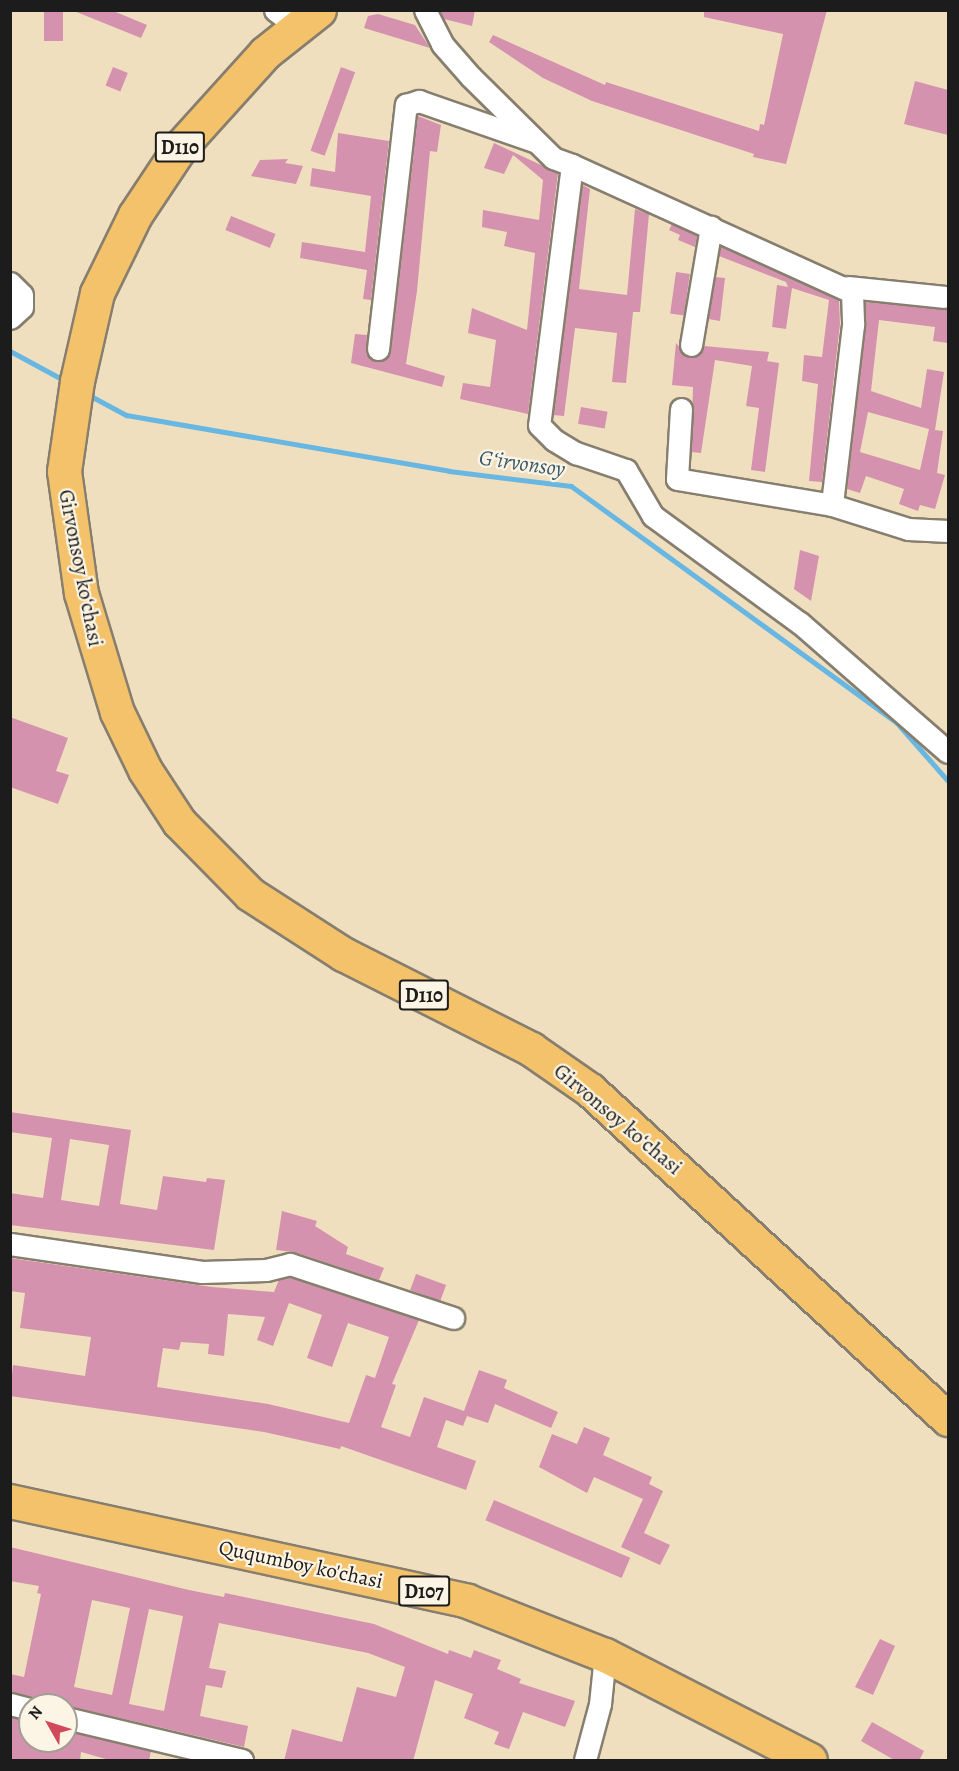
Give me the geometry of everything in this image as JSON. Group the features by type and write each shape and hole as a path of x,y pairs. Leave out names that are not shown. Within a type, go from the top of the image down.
{"main road":[{"name":"Girvonsoy koʻchasi","path":"297,16 235,82 181,146 135,215 97,293 76,381 63,471 81,593 106,682 145,770 179,822 250,894 315,939 531,1049 590,1090 948,1419"},
{"name":"Ququmboy ko'chasi","path":"10,1501 467,1600 605,1654 810,1761"}],"street":[{"path":"425,10 442,44 554,158 848,287 944,297"},
{"path":"378,349 406,105 419,101 540,143"},
{"path":"572,165 538,425 554,440 576,453 626,470 653,516 800,623 948,752"},
{"path":"691,345 711,227"},
{"path":"10,282 22,295 22,307 10,318"},
{"path":"832,505 853,325 854,299 848,287"},
{"path":"681,410 677,478 832,505 908,530 948,531"},
{"path":"10,1244 202,1272 266,1270 290,1264 453,1318"},
{"path":"585,1761 600,1704 605,1654"},
{"path":"78,1721 242,1761"}],"building":[{"path":"44,10 63,10 63,41 44,41"},
{"path":"111,10 147,25 141,38 74,11"},
{"path":"440,10 475,10 472,26 444,19"},
{"path":"704,10 827,10 786,164 753,157 754,154 592,101 543,78 489,42 493,35 605,85 606,82 759,131 760,124 764,125 783,34 704,17"},
{"path":"378,14 415,25 430,48 364,28 368,16"},
{"path":"113,67 128,73 120,92 106,86"},
{"path":"341,67 355,72 325,156 311,151"},
{"path":"915,81 948,90 948,135 904,124"},
{"path":"418,116 441,125 437,152 430,151 417,291 406,364 445,376 442,387 351,363 355,334 367,335 366,354 371,360 383,361 391,351"},
{"path":"338,133 389,141 371,300 363,299 367,270 300,258 302,242 365,252 371,196 310,186 312,168 335,172"},
{"path":"494,143 558,173 528,414 460,399 463,383 490,387 496,340 468,333 472,308 527,330 535,253 504,246 507,232 482,227 483,210 539,220 543,180 513,155 504,174 484,168"},
{"path":"288,159 285,163 303,166 296,184 251,176 260,160"},
{"path":"582,185 590,189 579,289 627,295 635,209 649,214 640,312 633,312 626,383 612,382 617,333 575,328 564,416 553,415"},
{"path":"231,216 276,234 270,248 225,230"},
{"path":"672,224 697,236 695,247 678,240 680,235 669,230"},
{"path":"721,246 839,300 840,324 822,482 809,481 818,384 802,381 804,355 822,357 829,300 792,288 786,329 772,327 777,285 788,287 786,282 719,256"},
{"path":"676,272 690,274 684,316 670,314"},
{"path":"715,277 725,278 720,321 708,319"},
{"path":"865,302 948,309 948,343 933,341 935,327 879,320 871,391 921,408 927,369 944,372 935,430 943,431 937,473 945,475 935,509 920,505 918,511 899,504 904,489 866,476 860,493 847,489 866,326","holes":["868,412 929,429 920,470 860,452"]},
{"path":"676,343 688,357 700,354 704,346 769,352 767,361 779,363 765,472 751,470 759,408 746,406 752,366 715,360 701,453 691,452 693,387 672,385"},
{"path":"581,407 608,412 605,428 578,424"},
{"path":"800,550 819,556 811,601 794,589"},
{"path":"10,717 68,738 56,771 69,775 58,804 10,787"},
{"path":"10,1112 131,1130 120,1204 157,1210 163,1176 206,1182 207,1178 225,1180 214,1250 10,1225 10,1193 43,1198 52,1138 10,1132","holes":["70,1139 109,1145 99,1206 61,1200"]},
{"path":"282,1211 317,1221 315,1226 348,1247 346,1254 384,1268 379,1280 294,1252 276,1250"},
{"path":"10,1258 212,1287 274,1292 279,1280 290,1277 419,1320 392,1384 396,1385 381,1427 410,1437 424,1397 464,1411 479,1370 507,1380 504,1388 558,1412 551,1428 495,1404 488,1423 467,1416 463,1426 446,1420 437,1447 476,1461 466,1490 341,1446 340,1449 264,1432 10,1396 13,1365 85,1376 91,1337 20,1328 25,1293 10,1291","holes":["289,1303 322,1315 307,1358 332,1367 348,1323 389,1337 375,1378 366,1375 349,1423 268,1404 157,1387 163,1348 179,1350 181,1342 209,1344 208,1354 224,1356 228,1314 265,1317 257,1340 273,1346"]},
{"path":"416,1274 446,1285 440,1301 410,1290"},
{"path":"584,1427 610,1438 603,1455 652,1477 649,1484 663,1491 644,1533 670,1545 660,1565 621,1547 643,1499 594,1477 587,1493 539,1467 552,1434 577,1444"},
{"path":"494,1500 630,1558 622,1578 485,1520"},
{"path":"10,1547 189,1590 224,1597 225,1593 374,1624 448,1654 449,1650 471,1658 474,1650 501,1660 497,1669 521,1679 519,1683 575,1701 565,1727 523,1712 509,1749 494,1744 499,1732 464,1718 473,1694 435,1680 413,1761 284,1761 292,1729 342,1742 357,1687 396,1697 405,1667 368,1653 219,1623 209,1668 226,1671 222,1688 206,1685 200,1716 248,1726 244,1747 78,1708 78,1693 10,1692 10,1674 24,1677 41,1594 37,1593 39,1586 10,1581","holes":["92,1600 130,1608 112,1695 74,1687","149,1609 183,1616 164,1711 129,1704"]},
{"path":"880,1639 895,1646 873,1695 855,1687"},
{"path":"10,1717 18,1719 18,1753 78,1753 78,1734 151,1751 149,1761 113,1761 81,1752 80,1761 10,1761"},
{"path":"872,1722 924,1751 919,1761 896,1761 861,1741"}],"waterway":[{"name":"G‘irvonsoy","path":"10,351 67,382"},
{"name":"G‘irvonsoy","path":"85,393 126,415 449,471 571,486 897,723 948,781"}]}
